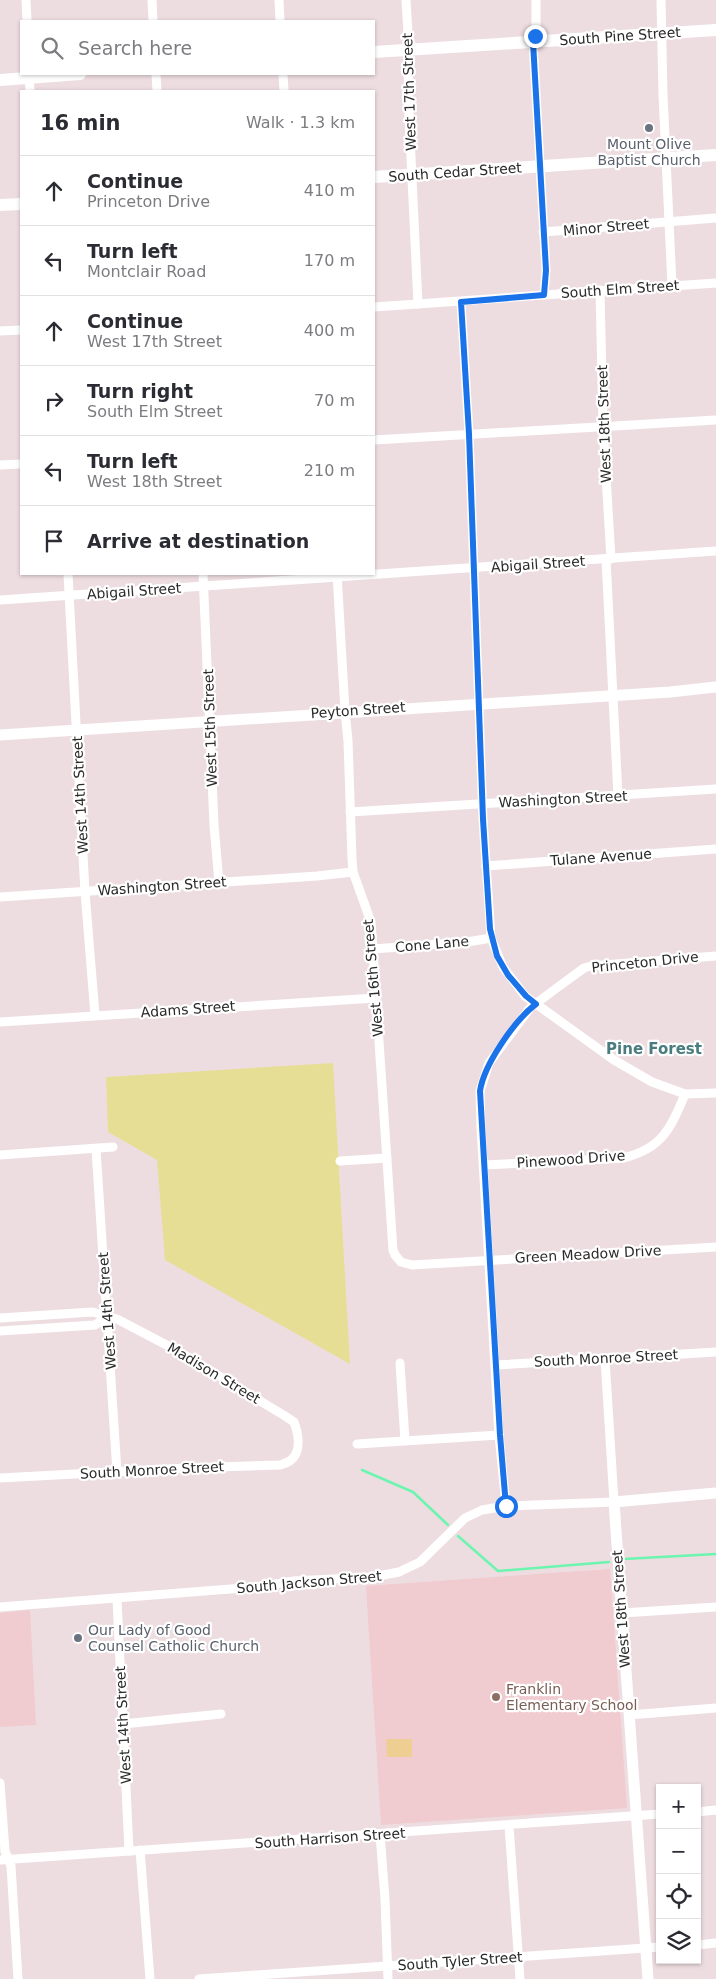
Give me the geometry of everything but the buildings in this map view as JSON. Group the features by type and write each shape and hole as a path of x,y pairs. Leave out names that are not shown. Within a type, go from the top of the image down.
{"main road":[{"name":"South Pine Street","path":"375,52 716,30"},
{"path":"0,80 30,81 73,75"},
{"name":"South Cedar Street","path":"375,177 716,155"},
{"path":"0,205 20,204"}],"street":[{"path":"26,0 27,20"},
{"path":"152,0 153,20"},
{"path":"279,0 280,20"},
{"name":"West 17th Street","path":"406,0 409,50 408,96 418,304"},
{"path":"536,0 536,30 533,42 546,270 544,295"},
{"path":"662,0 666,157 672,285"},
{"path":"156,75 157,90"},
{"path":"283,75 284,90"},
{"name":"Minor Street","path":"543,232 716,218"},
{"name":"South Elm Street","path":"375,307 716,283"},
{"name":"West 18th Street","path":"600,290 612,695 618,796"},
{"path":"461,302 469,434 486,866 491,938 497,956 508,975 526,996 632,1072 685,1094 716,1094"},
{"path":"0,331 20,330"},
{"path":"375,440 716,420"},
{"path":"0,465 20,464"},
{"name":"Abigail Street","path":"375,574 716,551"},
{"name":"West 14th Street","path":"68,575 85,892 95,1015"},
{"name":"West 15th Street","path":"204,575 209,720 219,883"},
{"name":"Abigail Street","path":"0,600 354,575"},
{"name":"West 16th Street","path":"337,576 348,741 354,872 371,922 393,1250 401,1262"},
{"name":"Peyton Street","path":"0,735 716,687"},
{"name":"Washington Street","path":"350,812 716,790"},
{"name":"Tulane Avenue","path":"486,866 716,849"},
{"name":"Washington Street","path":"0,897 354,872"},
{"name":"Cone Lane","path":"373,949 467,942 491,938"},
{"name":"Princeton Drive","path":"506,1506 480,1096 484,1074 495,1053 526,1013 584,968 716,956"},
{"name":"Adams Street","path":"0,1022 376,998"},
{"name":"Pinewood Drive","path":"484,1165 623,1158 638,1154 656,1144 665,1136 685,1094"},
{"path":"0,1155 113,1147"},
{"name":"West 14th Street","path":"96,1149 117,1472"},
{"path":"340,1161 387,1158"},
{"name":"Green Meadow Drive","path":"401,1262 412,1265 716,1247"},
{"name":"Madison Street","path":"0,1318 93,1312 117,1319 178,1351 294,1422 297,1430 298,1449"},
{"path":"0,1331 95,1325 107,1317"},
{"name":"South Monroe Street","path":"496,1365 716,1352"},
{"name":"West 18th Street","path":"605,1358 617,1554 648,1979"},
{"path":"400,1363 405,1440"},
{"path":"357,1444 500,1435"},
{"name":"South Monroe Street","path":"0,1478 280,1465 291,1460 298,1449"},
{"name":"South Jackson Street","path":"0,1607 257,1587 294,1581 386,1576 410,1568 420,1562 453,1529 473,1513 506,1506 614,1502 716,1493"},
{"name":"West 14th Street","path":"117,1599 129,1851"},
{"path":"622,1613 716,1607"},
{"path":"629,1714 716,1708"},
{"path":"124,1724 221,1714"},
{"path":"0,1783 4,1860 11,1866 18,1979"},
{"path":"701,1812 716,1810"},
{"name":"South Harrison Street","path":"4,1860 656,1814"},
{"path":"509,1826 520,1979"},
{"path":"380,1834 388,1979"},
{"path":"140,1850 150,1979"},
{"path":"701,1944 716,1943"},
{"name":"South Tyler Street","path":"200,1979 656,1947"}],"shaded area":[{"path":"333,1063 350,1364 165,1260 157,1160 108,1132 106,1077"},
{"name":"Franklin Elementary School","path":"610,1569 627,1808 381,1825 366,1586"},
{"path":"30,1610 36,1725 0,1727 0,1613"},
{"path":"386,1739 412,1739 412,1757 387,1757"}],"waterway":[{"path":"362,1470 413,1492 448,1525"},
{"path":"458,1536 498,1571 609,1562"},
{"path":"624,1559 716,1554"}],"place":[{"name":"Mount Olive Baptist Church","path":"649,128"},
{"name":"Our Lady of Good Counsel Catholic Church","path":"78,1638"},
{"name":"Franklin Elementary School","path":"496,1697"}],"district":[{"name":"Pine Forest","path":"654,1049"}],"route":[{"path":"506,1506 489,1260 480,1091 484,1074 495,1053 530,1008 536,1004 515,984 503,967 497,956 490,929 483,819 484,804 469,434 461,302 544,295 546,270 533,42 535,36"}]}
